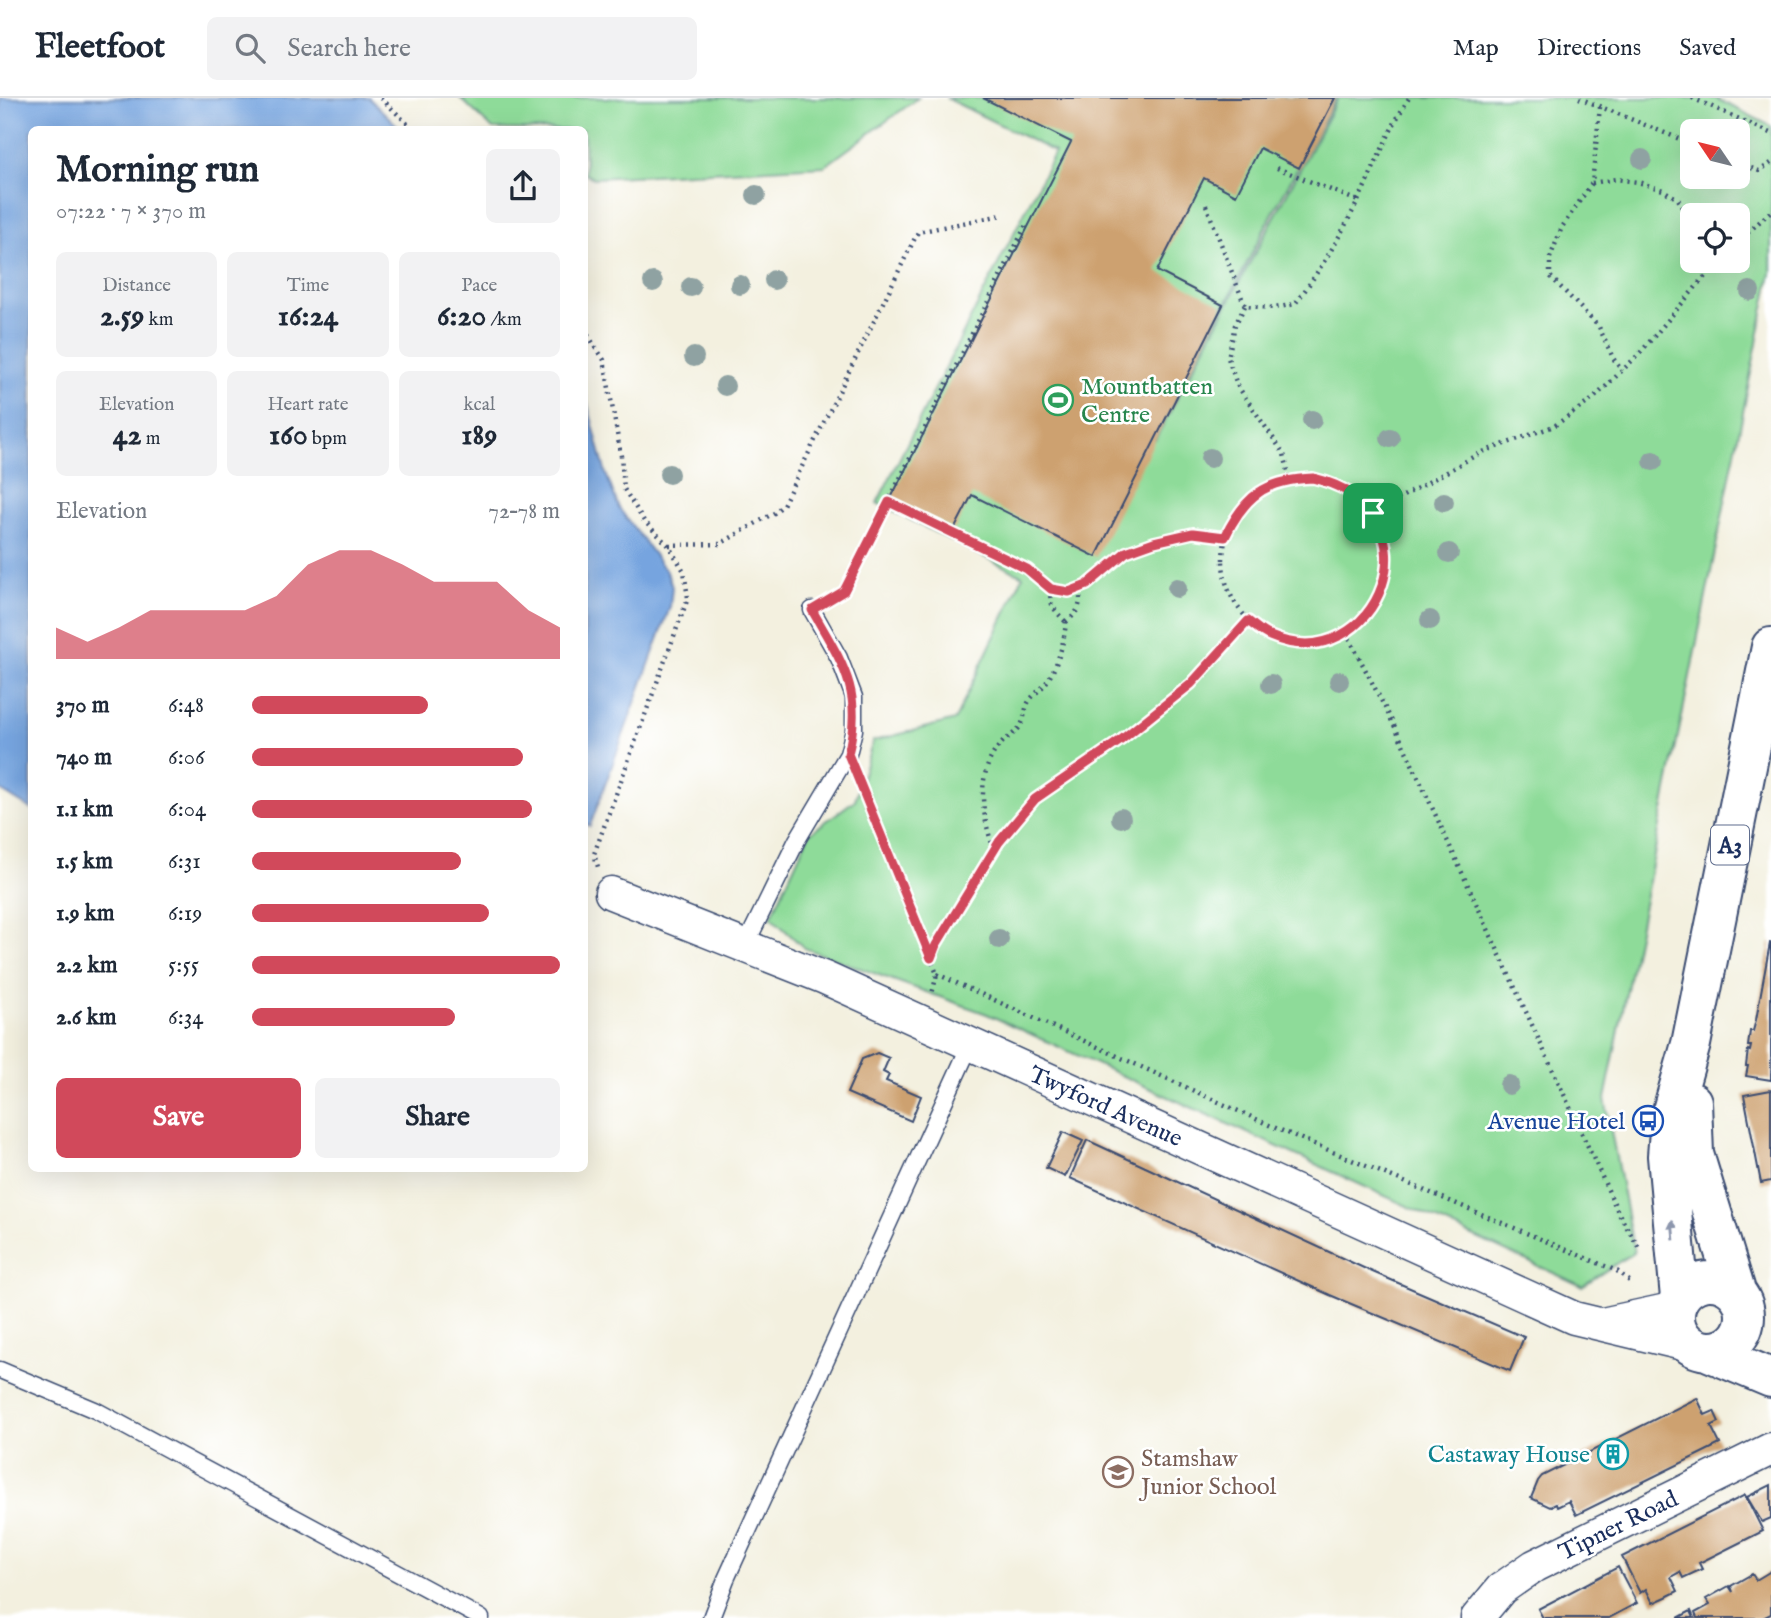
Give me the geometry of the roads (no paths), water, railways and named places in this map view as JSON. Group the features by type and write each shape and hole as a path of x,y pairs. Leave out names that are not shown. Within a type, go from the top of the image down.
{"main road":[{"name":"A3","path":"1678,1303 1667,1156 1670,1118 1691,1044 1771,647"},
{"name":"A3","path":"1691,1044 1694,1154 1740,1300 1771,1338"},
{"path":"1700,1349 1730,1345 1738,1338 1745,1317 1740,1300 1718,1282 1696,1284 1678,1303 1675,1319 1677,1330 1682,1339 1700,1349 1771,1378"}],"street":[{"name":"Twyford Avenue","path":"611,893 825,978 1574,1318 1700,1349"},
{"path":"1599,1325 1678,1303"},
{"name":"Tipner Road","path":"1477,1618 1501,1589 1534,1566 1771,1449"}],"lane":[{"path":"745,946 797,840 848,754 854,730 854,697 839,658 812,610"},
{"path":"711,1618 726,1579 970,1045"},
{"path":"0,1370 95,1410 481,1618"}],"water":[{"path":"0,98 369,98 398,126 28,126 28,807 0,790"},
{"path":"588,406 605,471 619,508 667,572 672,587 670,607 590,826"}],"place":[{"name":"Mountbatten Centre","path":"1058,400"},
{"name":"Avenue Hotel","path":"1648,1121"},
{"name":"Castaway House","path":"1613,1454"},
{"name":"Stamshaw Junior School","path":"1118,1472"}]}
